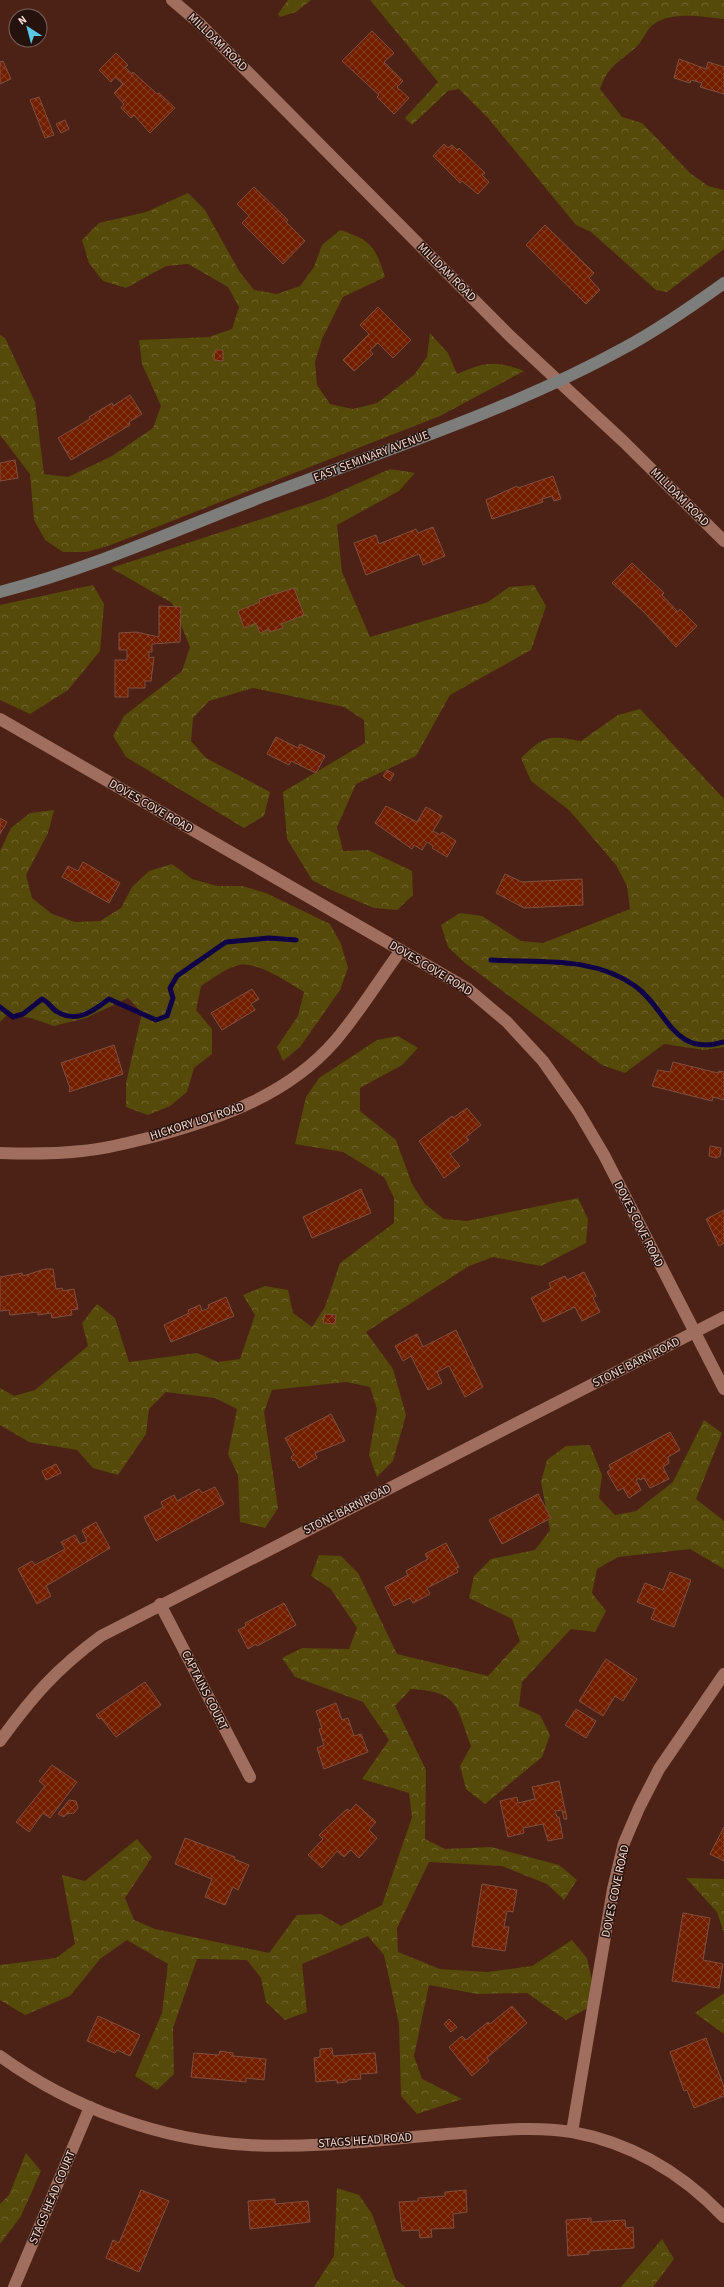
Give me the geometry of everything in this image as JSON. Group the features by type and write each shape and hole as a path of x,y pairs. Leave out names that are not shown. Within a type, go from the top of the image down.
{"street":[{"name":"MILLDAM ROAD","path":"172,0 199,23 558,382 624,442 724,541"},
{"name":"EAST SEMINARY AVENUE","path":"0,592 23,586 114,554 485,412 558,382 625,348 683,312 724,283"},
{"name":"DOVES COVE ROAD","path":"0,719 468,989 507,1022 543,1061 578,1111 604,1156 724,1389"},
{"name":"HICKORY LOT ROAD","path":"0,1153 64,1153 126,1143 180,1129 231,1112 272,1093 306,1069 335,1041 401,950"},
{"name":"STONE BARN ROAD","path":"0,1741 42,1686 59,1668 100,1636 724,1317"},
{"name":"CAPTAINS COURT","path":"160,1604 250,1777"},
{"name":"DOVES COVE ROAD","path":"572,2132 613,1889 624,1843 639,1808 659,1769 724,1674"},
{"name":"STAGS HEAD ROAD","path":"0,2056 38,2082 90,2107 162,2132 197,2139 250,2145 317,2144 515,2129 572,2132 628,2149 663,2166 694,2188 724,2217"},
{"name":"STAGS HEAD COURT","path":"14,2287 90,2107"}],"green space":[{"path":"288,0 311,0 296,12 280,17 278,14"},
{"path":"370,0 724,0 724,19 698,16 679,16 670,17 651,26 638,45 610,70 606,75 600,89 622,117 642,123 690,173 708,186 724,190 724,249 667,292 656,290 591,232 576,225 488,118 459,89 448,91 412,125 405,118 438,82"},
{"path":"188,193 205,210 239,271 254,290 277,294 300,286 314,267 322,245 340,230 359,237 375,251 385,277 343,297 322,339 315,362 317,385 330,404 353,409 377,403 414,375 427,357 430,333 448,353 457,374 475,367 490,364 505,365 524,371 440,416 108,546 86,552 63,552 45,540 34,520 30,474 0,435 0,335 5,338 35,402 44,474 68,477 112,456 153,428 161,406 142,364 139,340 209,337 232,329 239,307 228,287 188,264 166,266 126,288 103,281 89,263 82,240 99,223 146,212"},
{"path":"390,469 415,473 399,491 337,525 342,572 370,637 488,602 509,587 534,585 546,606 531,650 450,695 416,756 356,784 337,827 343,851 368,850 412,871 413,895 397,910 374,908 331,890 312,880 287,839 283,792 365,743 364,720 344,707 253,688 209,701 193,718 191,741 206,758 270,792 264,816 244,828 126,757 113,736 124,716 182,671 190,647 172,603 111,568 323,499"},
{"path":"93,585 104,604 100,651 68,690 30,714 0,700 0,605"},
{"path":"640,709 724,799 724,1047 704,1050 664,1044 625,1073 602,1065 465,963 448,947 441,925 460,913 482,916 521,941 543,943 630,909 627,886 616,865 569,810 531,781 521,758 542,741 562,738 581,741 618,715"},
{"path":"54,810 48,833 26,875 32,898 52,914 75,922 100,921 121,908 132,887 149,871 172,864 192,879 217,886 242,886 266,893 330,924 341,944 348,968 340,990 300,1047 283,1061 277,1047 298,1016 304,992 282,978 255,966 239,965 229,969 201,986 196,1010 212,1029 212,1054 194,1068 187,1092 170,1106 148,1115 126,1107 126,1083 142,1013 128,998 86,1018 54,1026 31,1018 7,1015 0,1022 0,851 11,828 30,813"},
{"path":"398,1036 418,1048 402,1065 360,1088 360,1111 396,1140 412,1184 425,1204 444,1219 467,1221 578,1198 588,1219 586,1243 541,1266 493,1257 469,1266 366,1332 393,1369 406,1415 393,1461 377,1477 369,1455 377,1409 370,1387 346,1382 272,1390 264,1412 278,1508 265,1528 240,1522 238,1475 228,1454 237,1409 215,1398 166,1392 149,1409 146,1434 118,1475 93,1468 77,1450 29,1442 0,1425 0,1388 14,1396 35,1390 88,1346 82,1323 97,1304 115,1318 129,1362 197,1353 218,1362 240,1359 255,1315 243,1295 265,1286 288,1290 293,1313 312,1327 325,1307 340,1263 394,1223 394,1198 384,1177 343,1152 295,1144 306,1097 319,1078 377,1040"},
{"path":"704,1420 722,1433 696,1499 724,1521 724,1569 690,1549 618,1557 597,1569 592,1593 606,1611 595,1632 571,1629 522,1682 519,1706 540,1715 550,1735 542,1757 485,1804 466,1789 460,1766 471,1746 462,1720 453,1703 439,1693 411,1689 395,1706 426,1770 425,1839 445,1849 491,1847 559,1865 577,1880 564,1900 547,1884 502,1866 429,1862 397,1928 398,1952 440,1969 487,1972 532,1966 572,1940 587,1958 593,1985 588,2008 566,2020 527,1993 477,1994 429,1985 414,2056 422,2079 462,2099 417,2114 401,2096 399,2024 384,1955 368,1936 302,1964 307,2012 285,2020 266,2002 261,1978 247,1960 197,1959 173,2028 174,2074 157,2090 135,2076 162,2013 168,1964 127,1940 100,1959 70,1996 25,2015 0,2000 0,1965 56,1958 75,1944 62,1875 85,1881 137,1839 152,1857 125,1898 134,1920 155,1929 269,1953 297,1915 321,1914 341,1926 382,1905 412,1817 409,1793 362,1779 389,1740 363,1702 295,1677 282,1658 302,1648 349,1649 357,1628 331,1589 311,1576 319,1555 341,1556 358,1573 397,1654 488,1676 520,1641 512,1619 469,1598 474,1576 491,1559 535,1550 550,1530 541,1482 547,1460 566,1446 590,1445 602,1475 599,1498 615,1515 636,1511 673,1482"},
{"path":"686,1878 724,1879 724,1933 717,1912"},
{"path":"724,1993 724,2034 695,2013"},
{"path":"26,2153 41,2171 21,2216 0,2244 0,2204 9,2195"},
{"path":"337,2188 359,2195 372,2214 396,2280 406,2287 314,2287 334,2256"},
{"path":"662,2239 674,2259 653,2287 621,2287"}],"building":[{"path":"372,31 394,53 384,62 403,81 397,87 409,98 394,114 377,97 379,95 342,61"},
{"path":"116,53 128,65 125,67 132,74 133,72 175,108 150,133 134,115 131,118 121,108 124,104 114,93 123,84 115,77 111,82 99,70"},
{"path":"679,59 706,69 708,62 724,67 724,94 700,87 702,83 691,80 690,83 674,78"},
{"path":"3,61 11,79 0,84 0,62"},
{"path":"39,97 54,135 45,138 30,100"},
{"path":"65,120 69,129 61,133 56,124"},
{"path":"444,144 448,148 452,145 457,150 459,148 485,173 482,175 489,182 478,194 462,181 460,183 433,156"},
{"path":"254,187 288,220 286,222 305,241 283,264 242,223 249,216 237,204"},
{"path":"545,225 594,273 589,278 600,290 586,304 526,245"},
{"path":"378,307 411,340 393,358 378,343 370,350 373,354 354,371 343,360 369,334 360,325"},
{"path":"215,350 223,350 223,361 214,360"},
{"path":"130,395 142,414 129,422 130,425 71,460 58,438 90,419 89,417 112,403 113,406"},
{"path":"15,460 18,478 0,481 0,463"},
{"path":"553,476 561,499 554,501 552,496 542,499 543,502 492,519 486,500 517,486 518,488"},
{"path":"433,527 445,556 423,565 419,554 366,575 354,543 376,535 379,544 416,529 418,533"},
{"path":"632,563 664,593 662,595 678,612 680,609 697,626 676,647 644,612 612,583"},
{"path":"294,588 304,615 281,624 283,628 270,632 269,629 260,633 256,623 244,628 238,611 260,602 259,599"},
{"path":"159,606 181,607 180,642 152,644 152,652 149,652 149,658 154,657 151,681 145,681 145,688 128,688 128,697 115,697 115,660 127,660 127,650 119,650 119,633 136,632 159,637"},
{"path":"276,737 298,748 300,744 325,756 316,773 291,761 289,765 267,754"},
{"path":"387,770 394,774 390,781 383,776"},
{"path":"386,806 417,822 426,807 442,816 433,831 440,835 442,832 456,841 447,857 432,848 433,846 427,842 422,850 414,845 412,849 375,823"},
{"path":"0,818 7,822 0,834"},
{"path":"83,862 120,883 109,903 62,877 68,866 78,871"},
{"path":"505,874 522,882 582,879 583,905 524,908 496,893"},
{"path":"252,989 259,999 251,1004 255,1010 222,1030 211,1013"},
{"path":"114,1045 123,1074 69,1092 70,1088 61,1063"},
{"path":"673,1062 718,1073 719,1071 724,1072 724,1100 713,1097 712,1101 652,1086 658,1070 670,1072"},
{"path":"467,1108 481,1125 466,1137 469,1140 450,1154 460,1166 444,1178 419,1141 452,1116 453,1118"},
{"path":"710,1146 721,1148 720,1156 716,1158 709,1156"},
{"path":"361,1189 371,1213 312,1238 303,1217"},
{"path":"724,1210 724,1243 719,1246 706,1219"},
{"path":"45,1269 53,1269 56,1289 62,1288 63,1291 74,1289 78,1309 71,1310 72,1315 52,1318 51,1313 38,1315 38,1312 10,1315 9,1310 0,1311 0,1277 22,1273 23,1276"},
{"path":"584,1272 596,1296 593,1298 600,1312 582,1321 575,1307 543,1322 531,1298 551,1288 549,1283 565,1276 567,1280"},
{"path":"226,1297 234,1316 171,1342 164,1325 189,1313 188,1310 200,1305 202,1311 209,1308 208,1305"},
{"path":"325,1314 336,1315 335,1324 323,1323"},
{"path":"456,1330 483,1387 465,1397 449,1366 437,1372 442,1383 428,1390 411,1356 403,1361 395,1346 417,1334 423,1347"},
{"path":"331,1414 345,1441 315,1453 317,1458 299,1468 295,1460 293,1461 291,1457 294,1455 285,1438"},
{"path":"670,1432 680,1450 668,1457 669,1463 663,1467 669,1479 650,1488 644,1478 640,1480 639,1478 636,1480 641,1490 629,1498 623,1488 618,1491 607,1472 611,1469 609,1465"},
{"path":"56,1464 61,1473 46,1480 42,1471"},
{"path":"215,1487 224,1504 156,1541 144,1517 163,1507 161,1502 174,1495 177,1501 199,1489 202,1493"},
{"path":"538,1494 551,1518 502,1544 489,1520"},
{"path":"96,1522 110,1548 46,1586 51,1596 37,1604 18,1569 32,1561 35,1565 65,1549 61,1542 75,1535 80,1544 87,1541 82,1530"},
{"path":"446,1543 459,1567 456,1568 458,1572 427,1588 430,1594 413,1603 410,1598 394,1606 385,1587 408,1575 406,1571 428,1559 425,1554"},
{"path":"670,1572 691,1580 674,1627 651,1619 655,1609 637,1602 645,1583 663,1590"},
{"path":"284,1603 296,1625 257,1646 256,1644 248,1649 238,1630 246,1626 245,1623"},
{"path":"606,1659 637,1679 623,1701 615,1696 603,1716 579,1701"},
{"path":"145,1682 161,1705 116,1737 101,1718 99,1719 96,1715"},
{"path":"336,1703 342,1720 348,1718 354,1736 361,1734 368,1752 324,1769 317,1748 324,1745 319,1729 322,1728 316,1711"},
{"path":"576,1709 596,1721 586,1738 565,1725"},
{"path":"52,1765 77,1782 50,1818 43,1813 29,1832 16,1822 45,1786 39,1781"},
{"path":"559,1781 567,1819 564,1819 562,1810 555,1811 557,1817 559,1817 563,1838 548,1841 543,1824 523,1828 524,1833 508,1837 500,1801 517,1797 518,1803 535,1799 532,1787"},
{"path":"69,1800 76,1801 78,1808 74,1813 66,1814 64,1817 58,1814"},
{"path":"356,1804 376,1822 369,1830 377,1838 359,1858 351,1850 344,1857 337,1851 322,1868 308,1855 323,1839 319,1835 347,1809 350,1811"},
{"path":"724,1827 724,1861 710,1854"},
{"path":"185,1838 235,1857 234,1859 249,1865 238,1890 233,1887 225,1905 205,1897 212,1879 175,1864"},
{"path":"482,1884 517,1890 513,1912 507,1911 504,1927 509,1927 505,1951 472,1946"},
{"path":"683,1913 710,1918 703,1960 723,1964 719,1988 672,1981"},
{"path":"512,2006 527,2023 487,2058 489,2061 472,2076 449,2047 462,2036 466,2040 488,2022 490,2024"},
{"path":"98,2016 140,2035 130,2056 117,2050 115,2053 87,2041"},
{"path":"449,2019 457,2027 451,2032 444,2024"},
{"path":"706,2038 724,2087 724,2096 694,2108 687,2090 684,2091 670,2052"},
{"path":"332,2048 333,2056 375,2053 377,2073 360,2074 361,2079 347,2080 347,2082 337,2083 337,2080 316,2082 314,2058 320,2057 320,2049"},
{"path":"220,2051 233,2053 233,2056 266,2059 264,2080 246,2078 246,2082 191,2077 194,2053 219,2055"},
{"path":"141,2190 169,2201 139,2272 106,2258 113,2240 119,2243"},
{"path":"466,2190 467,2212 453,2214 454,2228 431,2229 432,2237 420,2238 419,2230 402,2231 399,2202 418,2201 418,2198 445,2196 445,2192"},
{"path":"275,2199 275,2204 308,2201 310,2222 250,2229 248,2201"},
{"path":"591,2218 591,2222 625,2220 626,2228 633,2227 634,2248 589,2251 589,2254 568,2256 566,2220"}],"waterway":[{"path":"0,1007 13,1017 23,1014 42,999 54,1010 63,1015 77,1016 90,1012 109,999 156,1020 167,1016 173,998 170,988 177,976 226,942 269,938 296,940"},
{"path":"491,960 566,963 584,965 602,970 619,976 646,995 681,1037 693,1043 707,1045 724,1042"}]}
